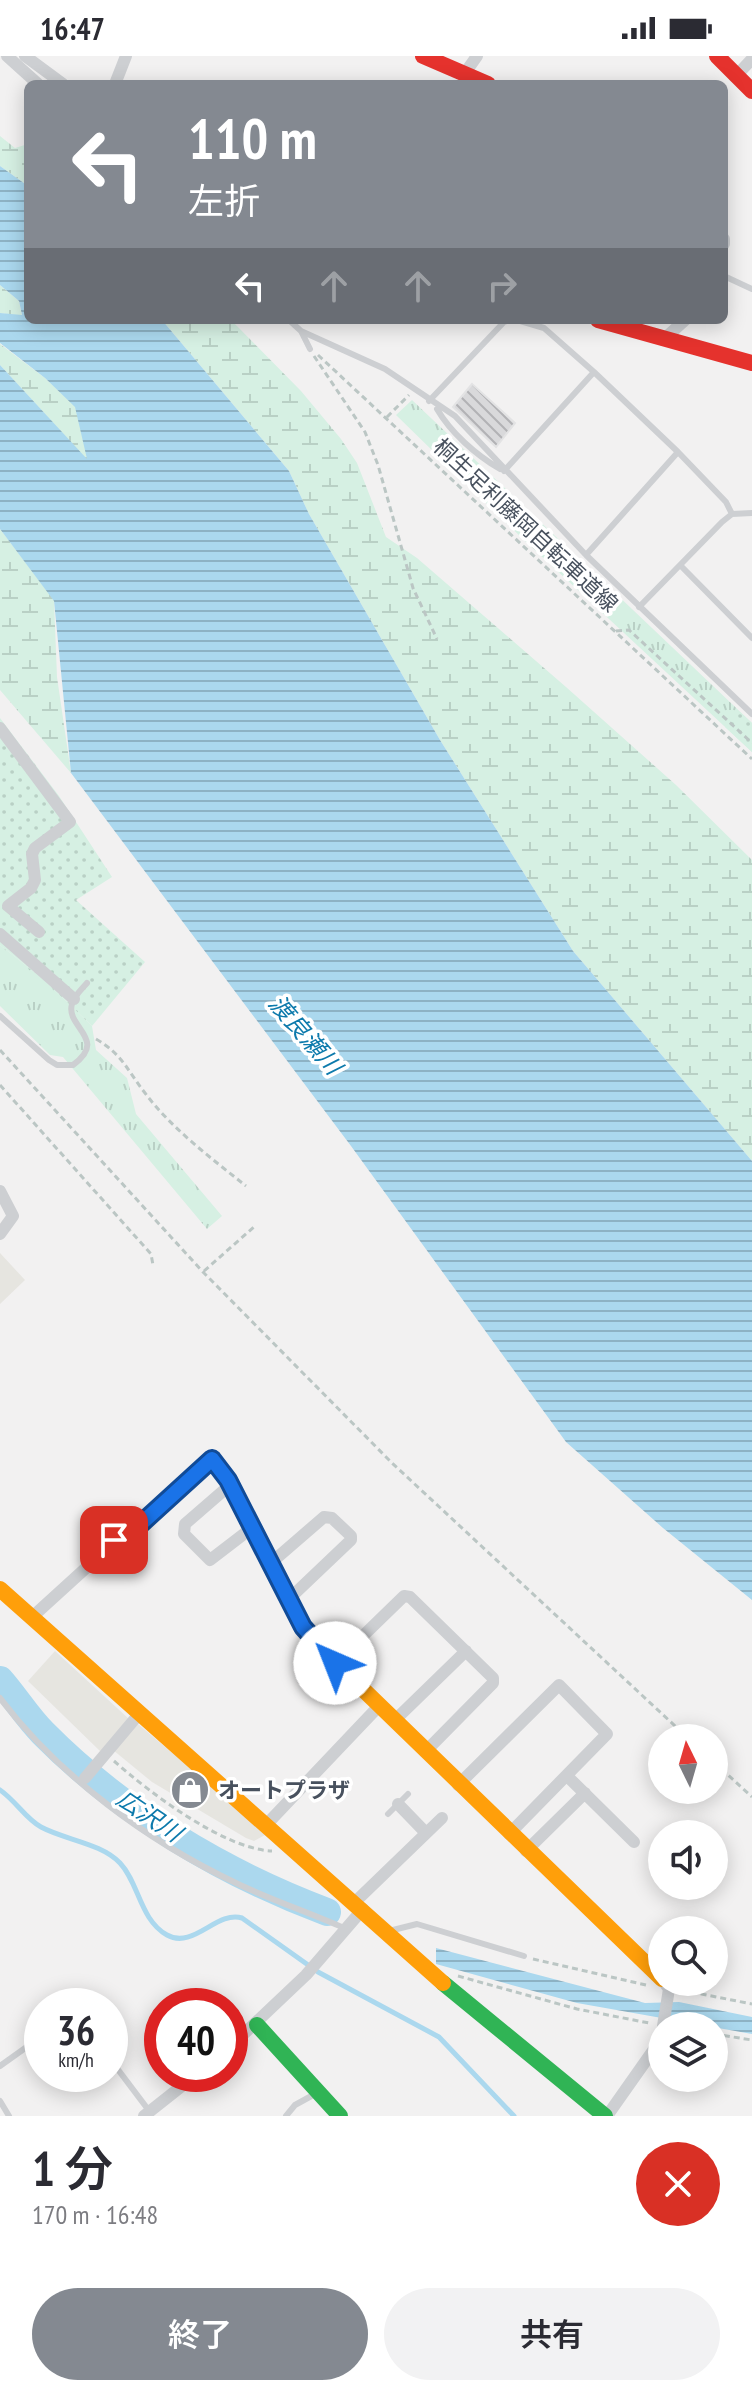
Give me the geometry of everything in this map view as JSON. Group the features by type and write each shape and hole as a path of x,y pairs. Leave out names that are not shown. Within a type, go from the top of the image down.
{"street":[{"path":"7,56 34,80"},
{"path":"25,56 58,80"},
{"path":"117,80 126,56"},
{"path":"423,56 480,80"},
{"path":"465,73 477,56"},
{"path":"717,56 752,91"},
{"path":"735,77 752,59"},
{"path":"624,324 663,340 752,363"},
{"path":"663,340 681,324"},
{"path":"0,728 70,822 35,848 32,854 35,880 31,888 4,909 39,932"},
{"path":"0,934 74,999"},
{"path":"0,1191 13,1216 0,1234"},
{"path":"253,1527 210,1560 184,1534 185,1524 229,1482 272,1562 310,1638 648,1969"},
{"path":"272,1562 324,1517 332,1518 351,1536 351,1540 289,1599"},
{"path":"31,1618 120,1537"},
{"path":"0,1589 359,1905 446,1986 606,2116 648,2058"},
{"path":"335,1663 404,1596 410,1597 466,1651 493,1678 493,1683 425,1752"},
{"path":"394,1721 466,1651"},
{"path":"458,1785 557,1685 607,1734 509,1834"},
{"path":"266,1825 379,1706"},
{"path":"84,1780 139,1714"},
{"path":"567,1776 634,1842"},
{"path":"526,1851 585,1793"},
{"path":"398,1804 426,1833"},
{"path":"248,2032 306,1975 359,1905 442,1818"},
{"path":"257,2025 340,2116"},
{"path":"147,2114 174,2092"}],"lane":[{"path":"728,278 752,289"},
{"path":"293,324 301,331 385,369 467,427 491,451 504,471 586,555 752,714"},
{"path":"432,403 502,324"},
{"path":"530,324 544,328 594,372 678,452 726,502 732,514"},
{"path":"301,331 310,349"},
{"path":"504,471 594,372"},
{"path":"432,403 445,422 484,460 504,471"},
{"path":"586,555 678,452"},
{"path":"639,607 732,514 752,513"},
{"path":"681,566 752,638"},
{"path":"0,1016 57,1065 66,1067 81,1059 86,1051 86,1033 71,1012 74,999 87,983"},
{"path":"120,1537 132,1532 212,1459 229,1482"},
{"path":"0,1698 31,1737 170,1845 235,1883 344,1928"},
{"path":"388,1814 408,1794"},
{"path":"388,1931 417,1924 524,1956"},
{"path":"0,2066 24,2049"},
{"path":"128,2086 147,2114"},
{"path":"286,2116 295,2105 318,2092"},
{"path":"0,2103 9,2116"}],"path":[{"name":"桐生足利藤岡自転車道線","path":"310,349 387,417 752,759"},
{"path":"310,349 329,383 365,432 378,465 413,588 437,639"},
{"path":"387,417 409,395"},
{"path":"616,631 629,630 752,743"},
{"path":"86,1033 124,1060 144,1093 193,1142 246,1186"},
{"path":"0,1050 203,1272 392,1463 673,1724"},
{"path":"0,1085 151,1254 153,1265"},
{"path":"203,1272 255,1226"},
{"path":"102,1758 178,1809 230,1838 256,1849 296,1851"},
{"path":"728,1775 752,1797"},
{"path":"524,1956 648,1982"},
{"path":"446,1986 462,1976 577,2009 648,2023"},
{"path":"714,1996 752,2004"},
{"path":"728,2036 752,2040"}],"shaded area":[{"path":"0,1253 25,1280 0,1304"},
{"path":"55,1651 129,1719 101,1752 28,1681"},
{"name":"オートプラザ","path":"138,1724 265,1835 254,1841 246,1838 152,1782 113,1750"}],"green space":[{"path":"0,136 15,148 24,145 24,183 0,166"},
{"path":"0,285 19,301 22,316 0,313"},
{"path":"165,324 235,324 301,391 341,439 357,463 386,537 417,558 566,687 676,785 752,860 752,1161 573,951 440,740 309,514 289,471"},
{"path":"0,344 45,378 76,407 88,461 0,365"},
{"path":"412,400 752,723 752,752 524,540 396,415"},
{"path":"0,529 54,600 57,677 71,773 0,690"},
{"path":"740,712 752,723 752,752 725,727"},
{"path":"0,718 59,796 112,877 76,900 145,962 92,1026 43,979 0,945"},
{"path":"0,945 43,979 92,1026 96,1050 127,1078 136,1114 222,1216 207,1229 63,1057 50,1055 0,1006"}],"water":[{"name":"渡良瀬川","path":"0,166 24,183 24,324 165,324 289,471 309,514 440,740 573,951 752,1161 752,1600 663,1528 566,1442 351,1146 71,773 54,601 0,529 0,365 87,459 75,407 45,378 0,343 0,313 22,315 19,301 0,285"},
{"path":"436,1948 645,2003 679,2002 728,2012 648,2012 648,2016 577,2003 436,1964"},
{"path":"728,2012 752,2017 752,2034 728,2030"}],"building":[{"path":"472,384 515,423 496,447 453,407"}],"waterway":[{"name":"広沢川","path":"0,1680 43,1733 73,1762 140,1814 175,1838 250,1879 327,1912"},
{"path":"0,1790 41,1827 112,1856 126,1871 151,1920 167,1935 186,1938 223,1919 242,1918 318,1972 439,2037 514,2116"}],"traffic: fast":[{"path":"443,1983 605,2116"},
{"path":"257,2025 340,2116"}],"traffic: slow":[{"path":"228,1480 310,1638 648,1965"},
{"path":"0,1589 443,1983"}],"traffic: jam":[{"path":"423,56 479,80"},
{"path":"717,56 752,91"},
{"path":"612,324 752,363"}],"place":[{"name":"オートプラザ","path":"190,1790"}],"route":[{"path":"114,1540 132,1532 212,1459 228,1480 303,1627 335,1663"}]}
